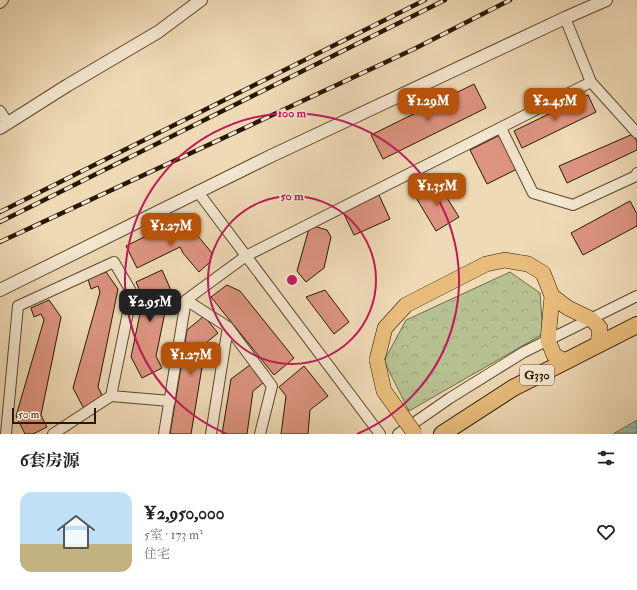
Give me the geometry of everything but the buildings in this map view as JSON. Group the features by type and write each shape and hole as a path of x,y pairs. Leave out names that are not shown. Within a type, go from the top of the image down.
{"highway":[{"name":"G330","path":"442,434 513,388 637,325"}],"main road":[{"path":"415,434 384,391 377,360 385,328 406,305 486,264 505,260 528,264 543,273 552,296 548,340 554,355 565,361"},
{"path":"552,296 568,308 591,319 600,328 598,345"}],"street":[{"path":"0,111 4,125 158,32 201,0"},
{"path":"0,290 279,152 606,0"},
{"path":"565,18 591,82 637,133"},
{"path":"164,434 186,300 246,256 591,82"},
{"path":"501,128 533,193 572,205 637,176"},
{"path":"198,192 380,434"},
{"path":"6,434 18,306 114,262 132,293 111,396"},
{"path":"398,434 450,398 524,352 637,296"},
{"path":"186,300 228,327 272,386 260,434"},
{"path":"211,434 228,327"},
{"path":"53,434 111,396 170,401"}],"green space":[{"path":"510,272 540,293 543,334 409,411 384,361 406,320"}],"shaded area":[{"path":"637,420 637,434 613,434"}],"railway":[{"path":"0,212 425,0"},
{"path":"0,222 445,0"},
{"path":"0,242 414,49 510,0"}]}
